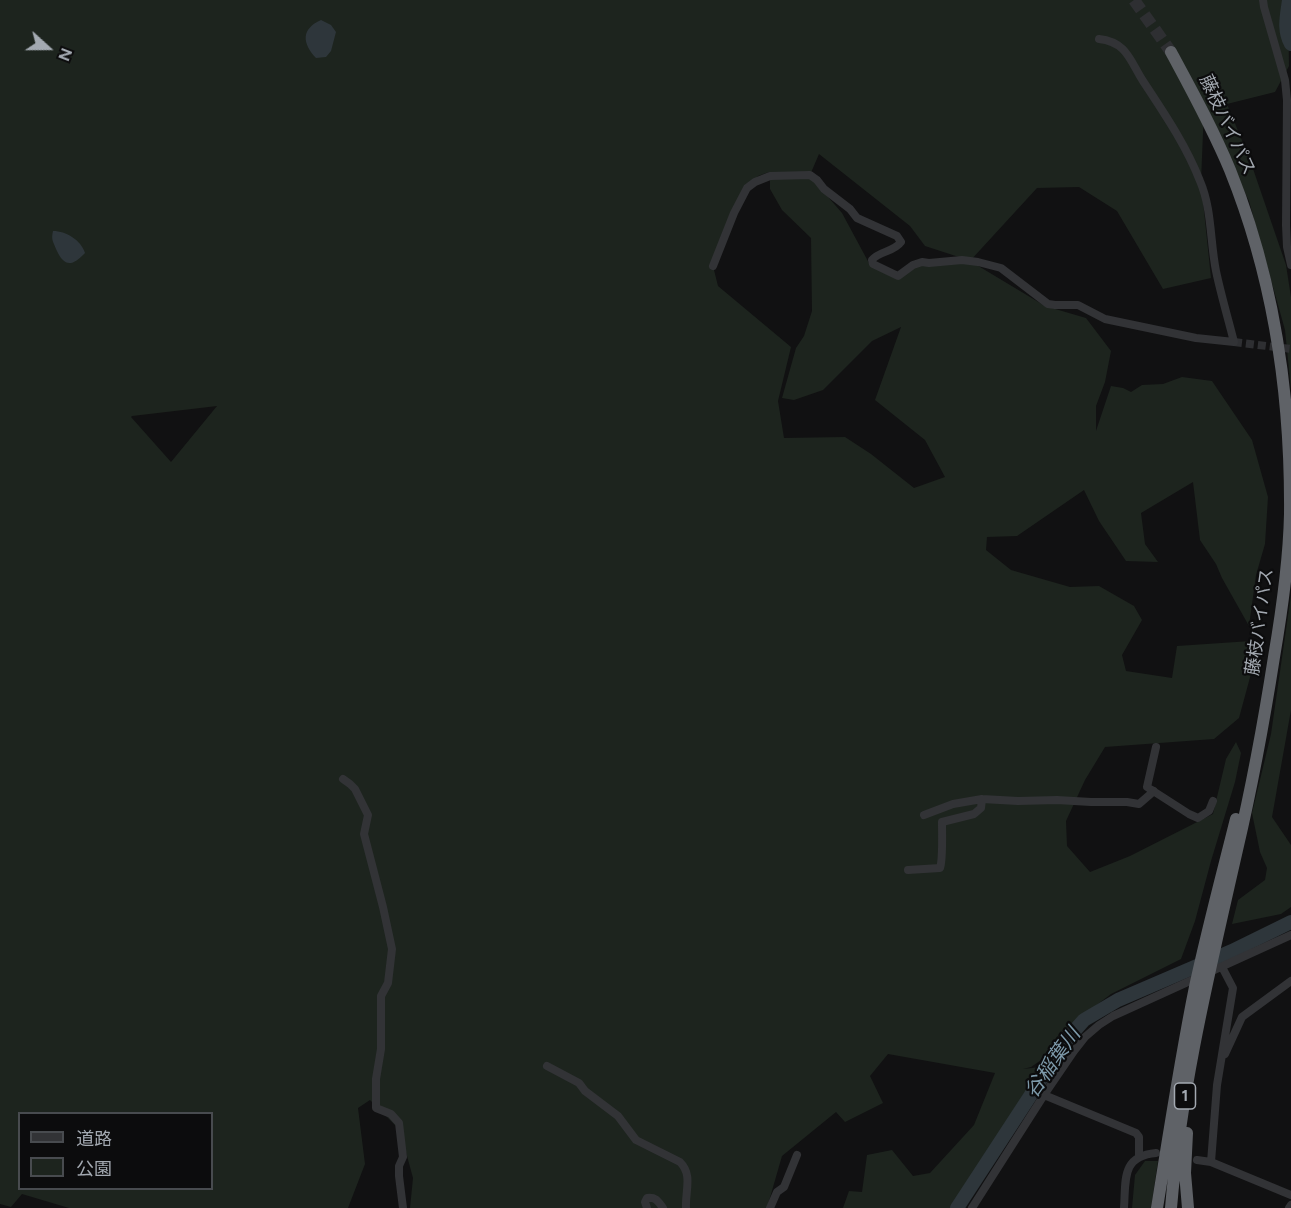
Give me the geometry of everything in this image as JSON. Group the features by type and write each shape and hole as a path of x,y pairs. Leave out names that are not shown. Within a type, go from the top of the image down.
{"highway":[{"name":"藤枝バイパス","path":"1171,52 1211,127 1230,170 1244,207 1265,282 1280,356 1286,412 1290,516 1287,565 1267,701 1238,848 1211,939 1201,986 1171,1208"},
{"name":"1","path":"1157,1208 1181,1062 1201,986"},
{"name":"1","path":"1188,1075 1185,1173 1188,1208"}],"street":[{"path":"1263,0 1285,80 1287,100 1286,225 1291,265"},
{"path":"712,266 747,188 770,176 810,175 850,209 857,218 900,239 898,246 875,256 872,260 873,264 898,276 913,265 922,262 929,264 962,260 978,262 1001,268 1048,304 1078,305 1105,319 1196,338 1234,342 1216,270 1210,220 1201,182 1162,109 1141,79 1132,59 1111,40 1100,39"},
{"path":"1287,100 1291,89"},
{"path":"1156,747 1147,787 1198,818 1209,811 1213,801"},
{"path":"343,779 355,789 368,815 364,834 392,948 388,983 381,996 381,1049 376,1079 376,1108 391,1114 399,1123 403,1157 399,1166 399,1176 403,1208"},
{"path":"924,815 953,804 982,799 1139,804 1154,791"},
{"path":"908,870 940,868 942,822 974,814 981,808 982,799"},
{"path":"972,1208 1074,1051 1099,1025 1113,1016 1291,935"},
{"path":"1210,1162 1220,1062 1233,988 1222,967"},
{"path":"1220,1062 1242,1017 1291,981"},
{"path":"546,1066 579,1083 585,1091 618,1116 636,1140 680,1162 685,1167 689,1182 685,1198 686,1208"},
{"path":"1044,1095 1136,1133 1140,1156"},
{"path":"1124,1208 1127,1176 1131,1164 1140,1156 1156,1153"},
{"path":"770,1208 777,1192 784,1187 797,1155"},
{"path":"1197,1160 1210,1162 1291,1195"},
{"path":"647,1208 645,1202 647,1198 654,1198 663,1208"}],"green space":[{"path":"0,0 1288,0 1289,66 1275,92 1227,104 1250,160 1286,265 1291,297 1291,390 1285,330 1249,201 1204,108 1201,182 1211,278 1163,289 1117,211 1079,187 1037,188 970,261 1045,306 1086,318 1111,351 1105,382 1096,406 1096,431 1111,386 1131,392 1142,385 1163,384 1182,377 1212,381 1252,440 1268,497 1265,544 1256,575 1249,626 1216,564 1200,540 1193,482 1141,513 1145,544 1158,562 1126,561 1099,521 1084,490 1017,536 987,537 986,550 1011,570 1070,587 1099,586 1134,606 1142,620 1122,655 1126,671 1172,678 1177,646 1251,641 1252,670 1239,718 1214,739 1105,747 1085,780 1066,821 1067,846 1090,872 1130,856 1213,814 1226,759 1236,742 1241,753 1235,782 1195,921 1181,959 1111,994 1077,1020 1050,1054 1031,1067 1023,1069 1041,1067 951,1208 843,1208 849,1191 862,1192 867,1155 892,1150 913,1176 930,1173 974,1125 995,1073 888,1054 870,1076 883,1103 845,1122 836,1112 782,1156 767,1208 410,1208 413,1178 400,1130 370,1100 358,1108 365,1164 348,1208 69,1208 22,1194 11,1207 0,1204","holes":["819,154 910,226 925,246 968,260 916,262 900,278 870,265 842,213 809,175","769,172 802,174 770,176 770,189 782,210 811,238 812,311 804,336 796,348 782,398 794,400 823,390 872,341 901,327 875,400 925,440 945,477 914,488 845,437 784,438 778,401 791,347 718,286 713,266 747,188 758,176","217,406 171,462 131,417 132,416"]},
{"path":"1291,595 1291,710 1272,817 1291,845 1291,907 1281,914 1232,924 1238,900 1265,880 1267,868 1260,852 1252,813 1271,734"},
{"path":"1145,1161 1158,1161 1151,1208 1132,1208 1135,1175"}],"shaded area":[{"path":"321,20 331,25 336,32 331,51 326,57 316,58 308,47 306,37 310,28"},
{"path":"53,231 72,237 85,253 72,263 65,262 53,242"}],"waterway":[{"path":"1289,0 1286,28 1291,44"},
{"name":"谷稲葉川","path":"957,1208 1068,1038 1084,1020 1118,1000 1232,951 1291,922"}],"tunnel":[{"path":"1134,0 1171,52"},
{"path":"1234,342 1291,349"}]}
